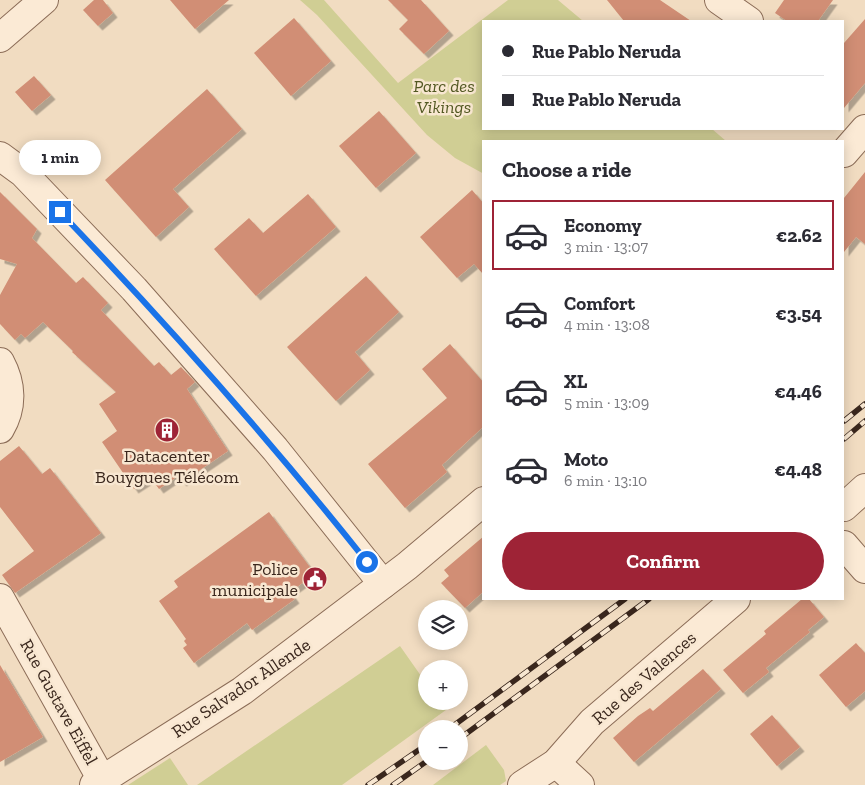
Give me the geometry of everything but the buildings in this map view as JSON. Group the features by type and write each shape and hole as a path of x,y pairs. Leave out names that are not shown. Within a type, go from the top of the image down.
{"street":[{"path":"0,38 44,0"},
{"path":"719,0 748,20"},
{"path":"844,153 865,129"},
{"path":"0,156 23,173 134,289 275,449 383,584"},
{"path":"0,362 8,378 10,398 6,418 0,429"},
{"path":"844,507 865,488"},
{"name":"Rue Salvador Allende","path":"98,783 242,691 383,584 482,502"},
{"path":"844,545 865,570"},
{"name":"Rue Gustave Eiffel","path":"0,598 98,783"},
{"name":"Rue des Valences","path":"522,785 556,763 592,722 735,600"},
{"path":"556,763 580,785"}],"green space":[{"name":"Parc des Vikings","path":"300,0 324,0 398,83 508,0 558,0 582,20 482,20 482,130 713,130 725,140 482,140 482,173 455,158 427,135 317,15"},
{"path":"400,646 418,672 418,710 446,710 432,720 418,720 418,730 342,785 197,785"},
{"path":"486,745 504,770 506,781 500,785 433,785 453,770 468,770 468,759"},
{"path":"170,758 188,785 128,785"}],"railway":[{"path":"844,421 865,404"},
{"path":"844,439 865,421"},
{"path":"461,720 624,600"},
{"path":"468,732 648,600"},
{"path":"368,785 418,751"},
{"path":"393,785 418,767"}],"place":[{"name":"Datacenter Bouygues Télécom","path":"167,430"},
{"name":"Police municipale","path":"315,579"}],"route":[{"path":"60,212 134,289 275,449 367,562"}]}
